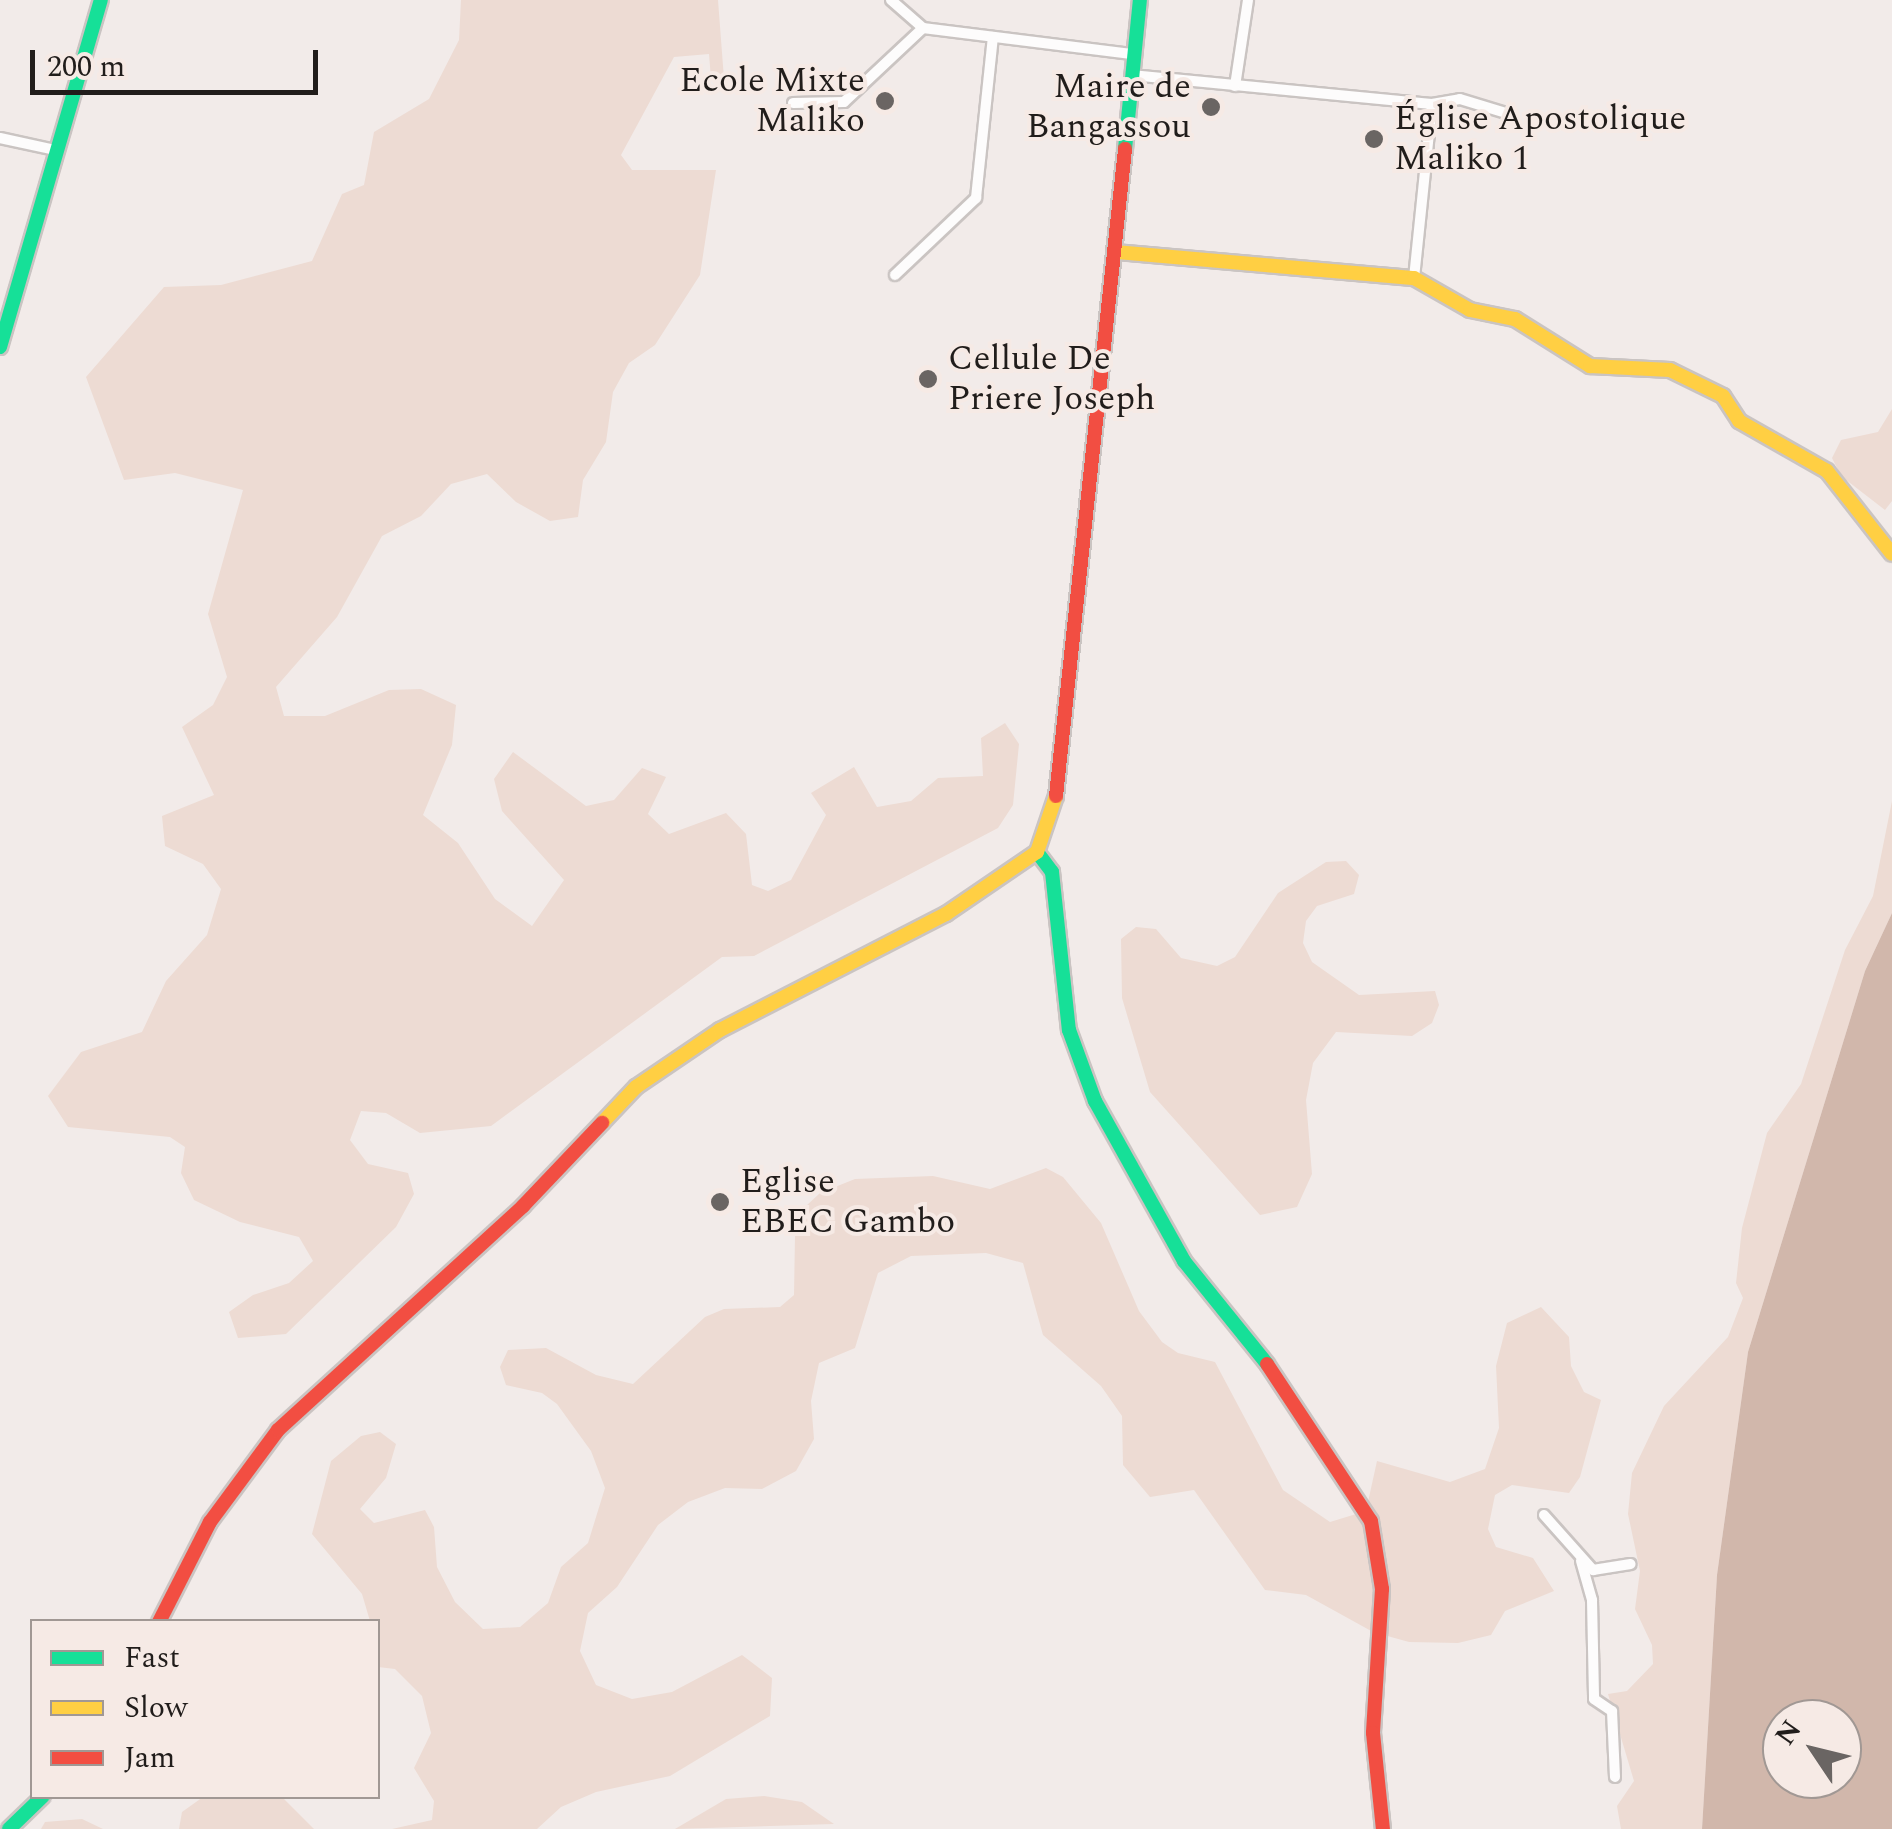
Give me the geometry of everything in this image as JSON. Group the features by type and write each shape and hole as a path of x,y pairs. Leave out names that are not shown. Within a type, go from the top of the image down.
{"street":[{"path":"0,347 101,0"},
{"path":"891,0 923,28 1134,54"},
{"path":"161,1619 210,1522 278,1430 524,1206 636,1087 720,1030 946,914 1036,852 1055,803 1061,764 1140,0"},
{"path":"1236,86 1248,0"},
{"path":"794,103 844,102 923,28"},
{"path":"895,275 976,198 994,37"},
{"path":"1131,75 1432,104 1460,99 1506,114"},
{"path":"1414,278 1432,104"},
{"path":"0,138 56,150"},
{"path":"1116,252 1414,278 1470,310 1514,319 1590,366 1670,370 1723,396 1739,421 1828,471 1892,554"},
{"path":"1036,852 1052,872 1069,1030 1095,1101 1184,1261 1239,1324 1341,1467 1371,1522 1382,1590 1373,1733 1383,1829"},
{"path":"1544,1514 1581,1561 1593,1570 1631,1564"},
{"path":"1581,1561 1592,1600 1594,1699 1612,1712 1615,1777"},
{"path":"9,1829 40,1799"}],"shaded area":[{"path":"461,0 718,0 724,79 711,79 709,54 674,57 621,155 632,170 716,170 700,275 655,345 629,363 613,392 606,442 583,480 578,517 550,521 516,502 487,474 451,484 421,516 382,536 337,617 276,687 284,716 325,716 389,690 421,689 456,705 452,745 423,815 458,843 495,899 532,926 564,880 502,811 494,779 513,752 586,806 614,800 642,768 666,777 648,814 669,834 726,813 746,834 752,885 768,891 791,880 826,815 811,793 854,767 877,807 911,801 938,778 983,776 981,738 1005,723 1019,744 1013,805 998,828 754,956 722,957 491,1126 420,1133 386,1113 361,1111 350,1140 368,1164 408,1173 414,1194 396,1227 286,1334 238,1338 229,1312 253,1295 289,1283 313,1261 299,1237 240,1222 194,1200 181,1173 185,1147 170,1137 68,1127 48,1096 81,1052 142,1032 166,981 207,935 221,889 203,864 165,846 162,816 214,795 182,727 213,705 227,677 208,614 243,490 175,473 124,480 86,377 164,287 221,285 312,261 342,194 364,185 374,132 429,99 459,40"},
{"path":"1892,409 1892,501 1885,510 1841,476 1832,458 1841,440 1878,432"},
{"path":"1892,801 1892,913 1865,971 1748,1352 1717,1575 1702,1829 1621,1829 1617,1806 1634,1781 1608,1694 1627,1691 1653,1664 1652,1645 1635,1609 1640,1571 1628,1514 1632,1473 1664,1406 1728,1337 1743,1298 1736,1283 1742,1228 1767,1133 1801,1084 1845,950 1873,896"},
{"path":"1346,861 1359,875 1354,894 1317,906 1306,921 1303,943 1312,962 1359,995 1435,991 1439,1005 1432,1023 1412,1036 1336,1032 1313,1063 1306,1100 1312,1174 1297,1207 1260,1215 1150,1092 1122,998 1121,939 1136,927 1156,929 1181,958 1217,966 1235,957 1278,893 1326,862"},
{"path":"1892,913 1892,1829 1702,1829 1717,1575 1748,1352 1865,971"},
{"path":"1046,1168 1063,1177 1101,1223 1139,1311 1162,1342 1178,1353 1215,1362 1283,1490 1330,1522 1366,1511 1377,1461 1450,1482 1485,1469 1499,1428 1496,1366 1507,1323 1541,1307 1569,1337 1571,1366 1584,1392 1601,1400 1580,1477 1569,1493 1512,1485 1495,1495 1488,1529 1496,1547 1533,1558 1554,1591 1505,1611 1491,1635 1458,1643 1409,1642 1373,1632 1306,1595 1265,1590 1194,1490 1150,1497 1123,1465 1122,1416 1101,1386 1043,1335 1023,1263 986,1253 911,1256 878,1273 855,1348 819,1363 811,1401 814,1439 796,1471 762,1489 725,1488 688,1502 658,1525 617,1587 588,1613 580,1651 596,1685 632,1699 672,1692 742,1655 772,1678 770,1716 670,1776 596,1792 561,1807 537,1829 392,1829 432,1820 434,1801 414,1768 431,1733 422,1696 395,1669 380,1667 380,1619 369,1619 362,1594 312,1534 331,1461 361,1436 380,1432 396,1444 386,1478 360,1509 374,1523 425,1510 434,1527 437,1567 455,1602 483,1629 520,1627 548,1603 561,1567 588,1543 605,1488 591,1451 557,1404 542,1393 506,1385 500,1367 508,1350 546,1348 596,1375 633,1384 705,1317 724,1309 780,1307 794,1295 795,1236 806,1206 820,1193 855,1179 933,1176 990,1189"},
{"path":"764,1796 802,1802 834,1824 675,1829 726,1799"},
{"path":"200,1799 284,1799 314,1829 179,1829 182,1812"},
{"path":"82,1819 103,1829 41,1829 45,1822"}],"traffic: fast":[{"path":"0,347 101,0"},
{"path":"1125,149 1140,0"},
{"path":"1037,852 1052,872 1069,1030 1095,1101 1184,1261 1267,1364"},
{"path":"9,1829 40,1799"}],"traffic: slow":[{"path":"1116,252 1414,278 1470,310 1515,319 1590,366 1670,370 1723,396 1739,421 1827,471 1892,554"},
{"path":"602,1123 636,1087 720,1030 946,914 1037,852 1056,796"}],"traffic: jam":[{"path":"1056,796 1125,149"},
{"path":"161,1619 210,1522 278,1430 523,1206 602,1123"},
{"path":"1267,1364 1371,1521 1382,1589 1373,1733 1383,1829"}],"place":[{"name":"Ecole Mixte Maliko","path":"885,101"},
{"name":"Maire de Bangassou","path":"1211,107"},
{"name":"Église Apostolique Maliko 1","path":"1374,139"},
{"name":"Cellule De Priere Joseph","path":"928,379"},
{"name":"Eglise EBEC Gambo","path":"720,1202"}]}
